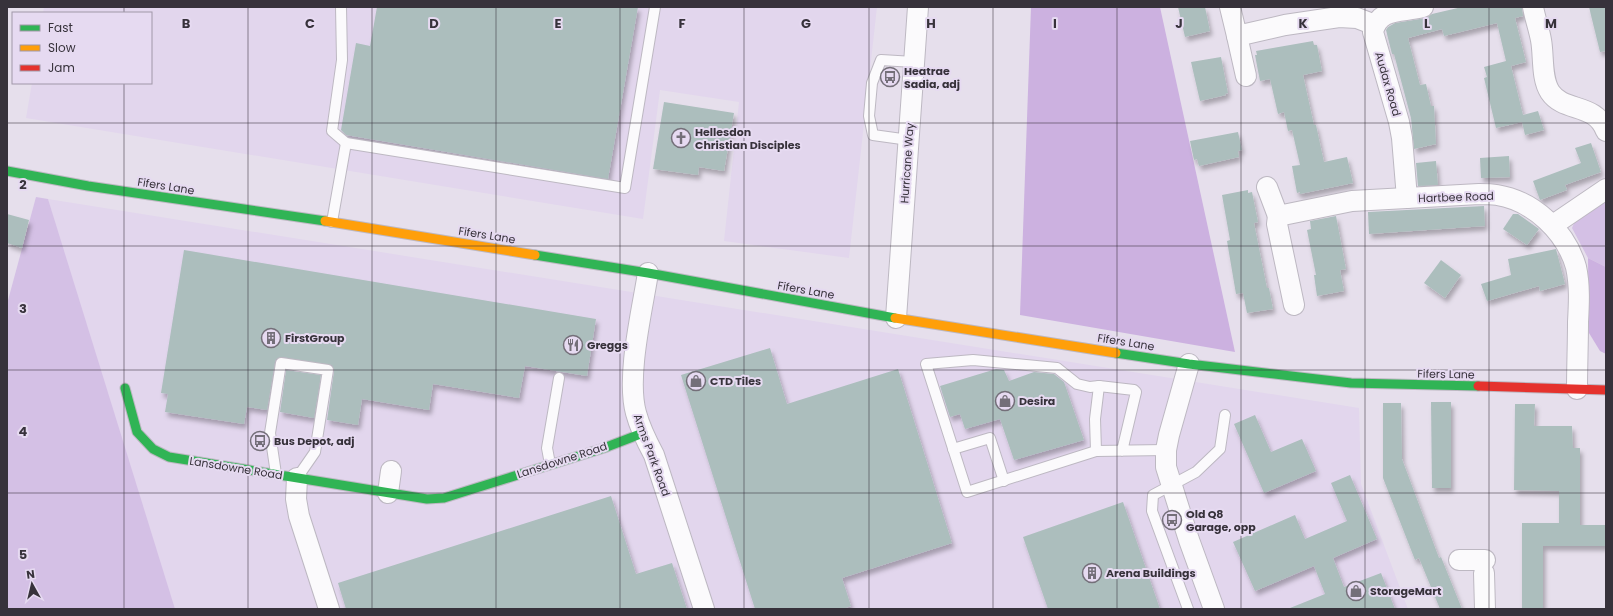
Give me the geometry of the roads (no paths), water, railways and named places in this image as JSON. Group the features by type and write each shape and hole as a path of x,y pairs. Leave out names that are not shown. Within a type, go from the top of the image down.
{"street":[{"name":"Hurricane Way","path":"896,318 918,7"},
{"path":"1230,7 1246,76"},
{"path":"1237,36 1285,25 1339,16 1357,18 1375,25 1378,19 1385,14 1423,7"},
{"path":"1532,7 1541,40 1544,77 1550,92 1561,103 1575,106 1590,112 1603,123 1606,131"},
{"name":"Audax Road","path":"1375,25 1373,32 1400,122 1407,198"},
{"name":"Fifers Lane","path":"7,170 88,186 332,222 648,273 896,318 1189,364 1351,383 1606,390"},
{"path":"1266,186 1278,216 1277,224 1294,305"},
{"path":"1553,225 1606,189"},
{"name":"Hartbee Road","path":"1278,216 1352,201 1479,194 1497,195 1514,200 1537,212 1553,225 1564,240 1576,267 1579,289 1577,389"},
{"name":"Arms Park Road","path":"648,273 635,361 633,397 636,413 643,433 654,455 704,609"},
{"path":"1189,364 1166,450 1166,467 1214,609"},
{"name":"Lansdowne Road","path":"126,388 137,432 153,449 169,457 427,499 444,498 604,448 643,433"},
{"path":"388,493 391,471"},
{"path":"297,478 296,499 299,516 329,609"},
{"path":"1459,560 1485,566 1485,609"}],"lane":[{"path":"341,7 342,60 332,131 346,142 625,188 656,7"},
{"path":"909,140 873,135 869,116 872,83 881,60 914,62"},
{"path":"332,222 346,142"},
{"path":"1122,451 1136,392 1134,390 1099,386 1090,387 1077,384 1057,368 973,360 926,364 967,492 1096,451 1122,451 1166,450"},
{"path":"276,474 270,433 281,363 328,370 315,452 297,478"},
{"path":"550,464 547,448 559,378"},
{"path":"1096,451 1095,419 1099,386"},
{"path":"1188,609 1152,511 1153,495 1196,472 1220,449 1225,415"},
{"path":"953,449 990,438 1004,481"}],"place":[{"name":"Heatrae Sadia, adj","path":"890,77"},
{"name":"Hellesdon Christian Disciples","path":"681,138"},
{"name":"FirstGroup","path":"271,338"},
{"name":"Greggs","path":"573,345"},
{"name":"CTD Tiles","path":"696,381"},
{"name":"Desira","path":"1005,401"},
{"name":"Bus Depot, adj","path":"260,441"},
{"name":"Old Q8 Garage, opp","path":"1172,520"},
{"name":"Arena Buildings","path":"1092,573"},
{"name":"StorageMart","path":"1356,591"}]}
